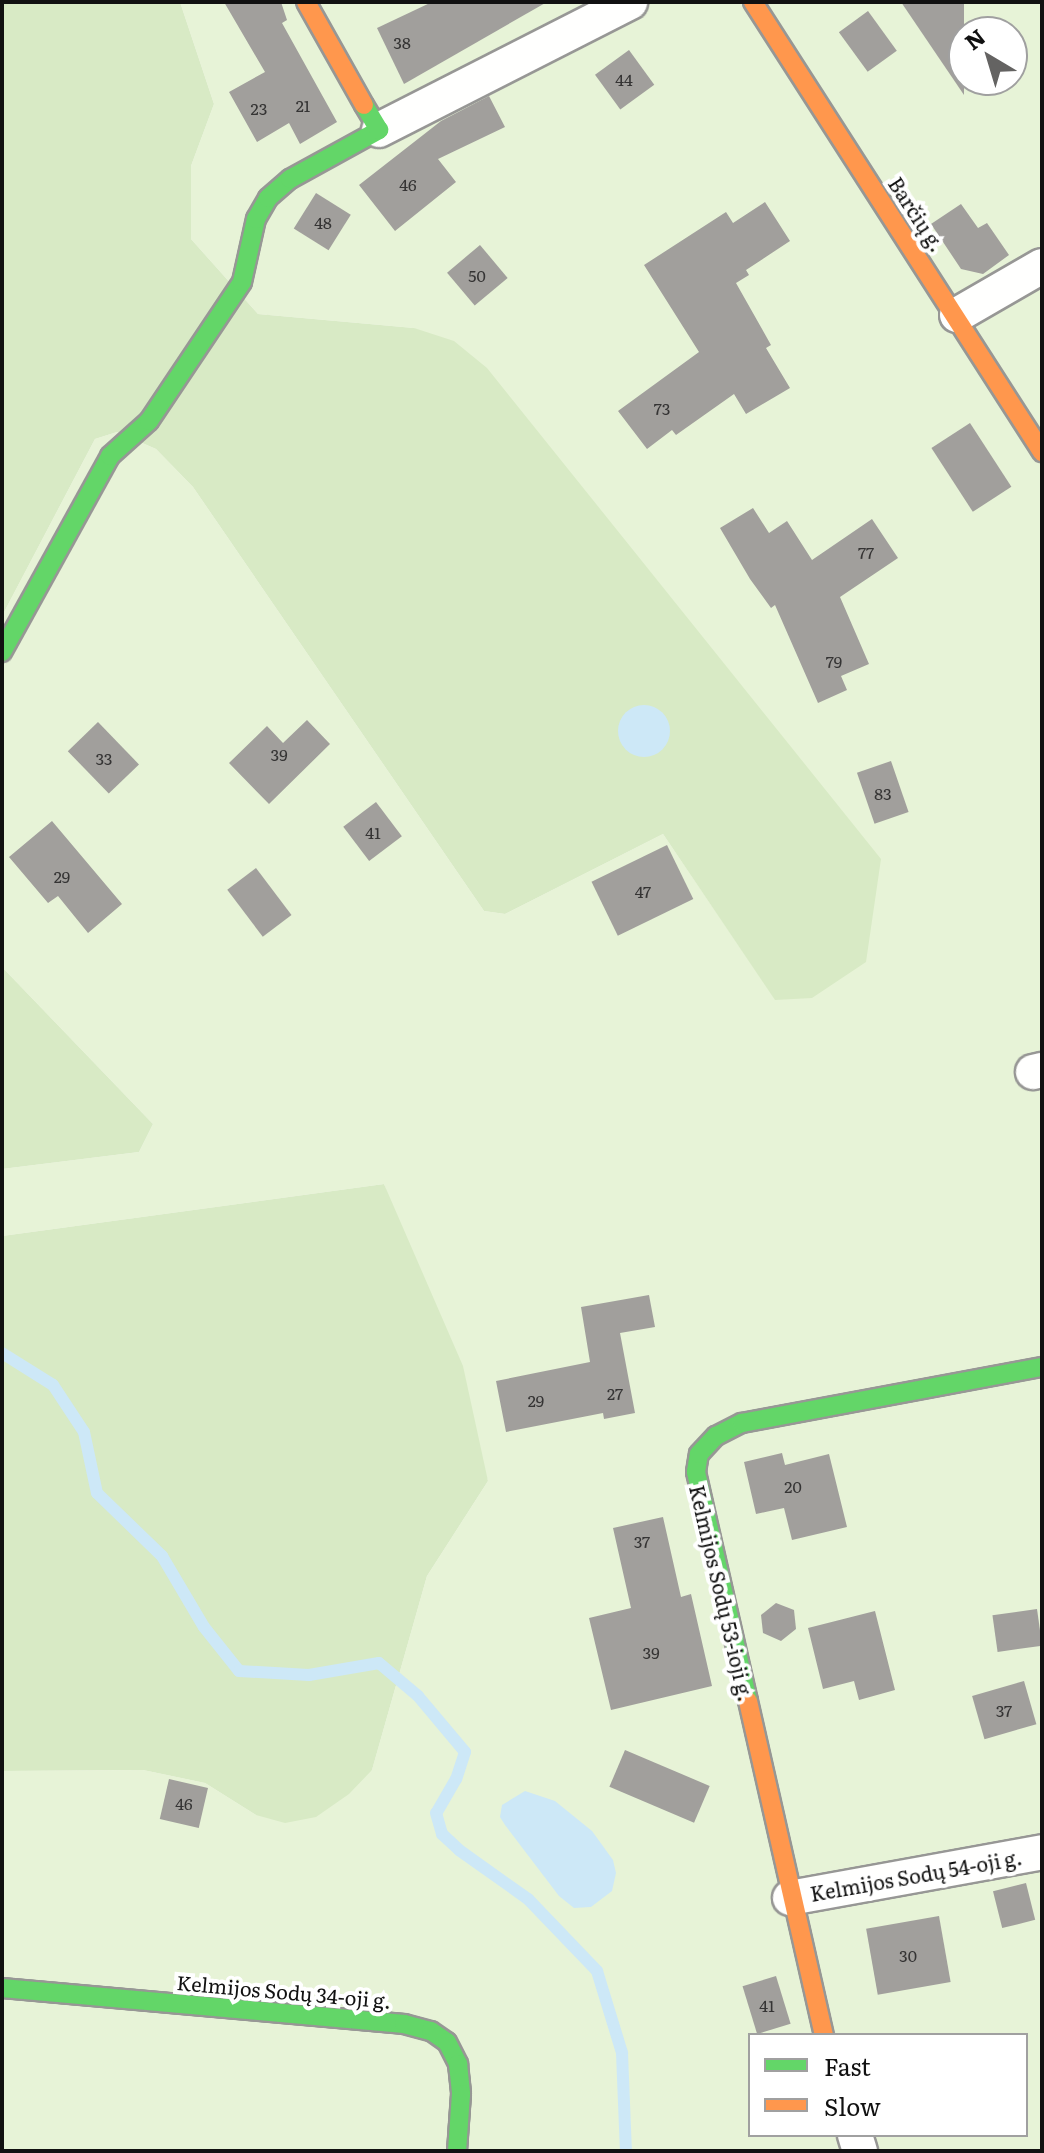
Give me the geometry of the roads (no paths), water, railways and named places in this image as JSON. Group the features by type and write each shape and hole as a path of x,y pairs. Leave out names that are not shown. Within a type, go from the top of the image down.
{"street":[{"path":"306,2 379,130"},
{"path":"2,652 110,456 149,421 242,282 256,219 268,198 290,179 379,130 630,2"},
{"name":"Barčių g.","path":"753,2 957,315 1042,452"},
{"path":"957,315 1042,266"},
{"name":"Kelmijos Sodų 53-ioji g.","path":"824,2033 790,1898 696,1472 699,1454 716,1436 742,1423 1042,1367"},
{"name":"Kelmijos Sodų 54-oji g.","path":"790,1898 1042,1852"},
{"name":"Kelmijos Sodų 34-oji g.","path":"2,1988 404,2024 431,2031 447,2042 458,2064 461,2094 457,2151"}],"water":[{"path":"644,705 662,713 670,731 662,749 644,757 626,749 618,731 626,713"},
{"path":"525,1791 555,1801 592,1831 613,1860 616,1873 612,1891 591,1907 574,1908 559,1896 500,1817 502,1805"}],"waterway":[{"path":"2,1353 53,1385 84,1432 97,1493 162,1556 204,1627 239,1671 309,1675 379,1663 418,1696 465,1752 456,1779 436,1813 442,1834 459,1850 528,1899 597,1971 622,2053 626,2151"}]}
